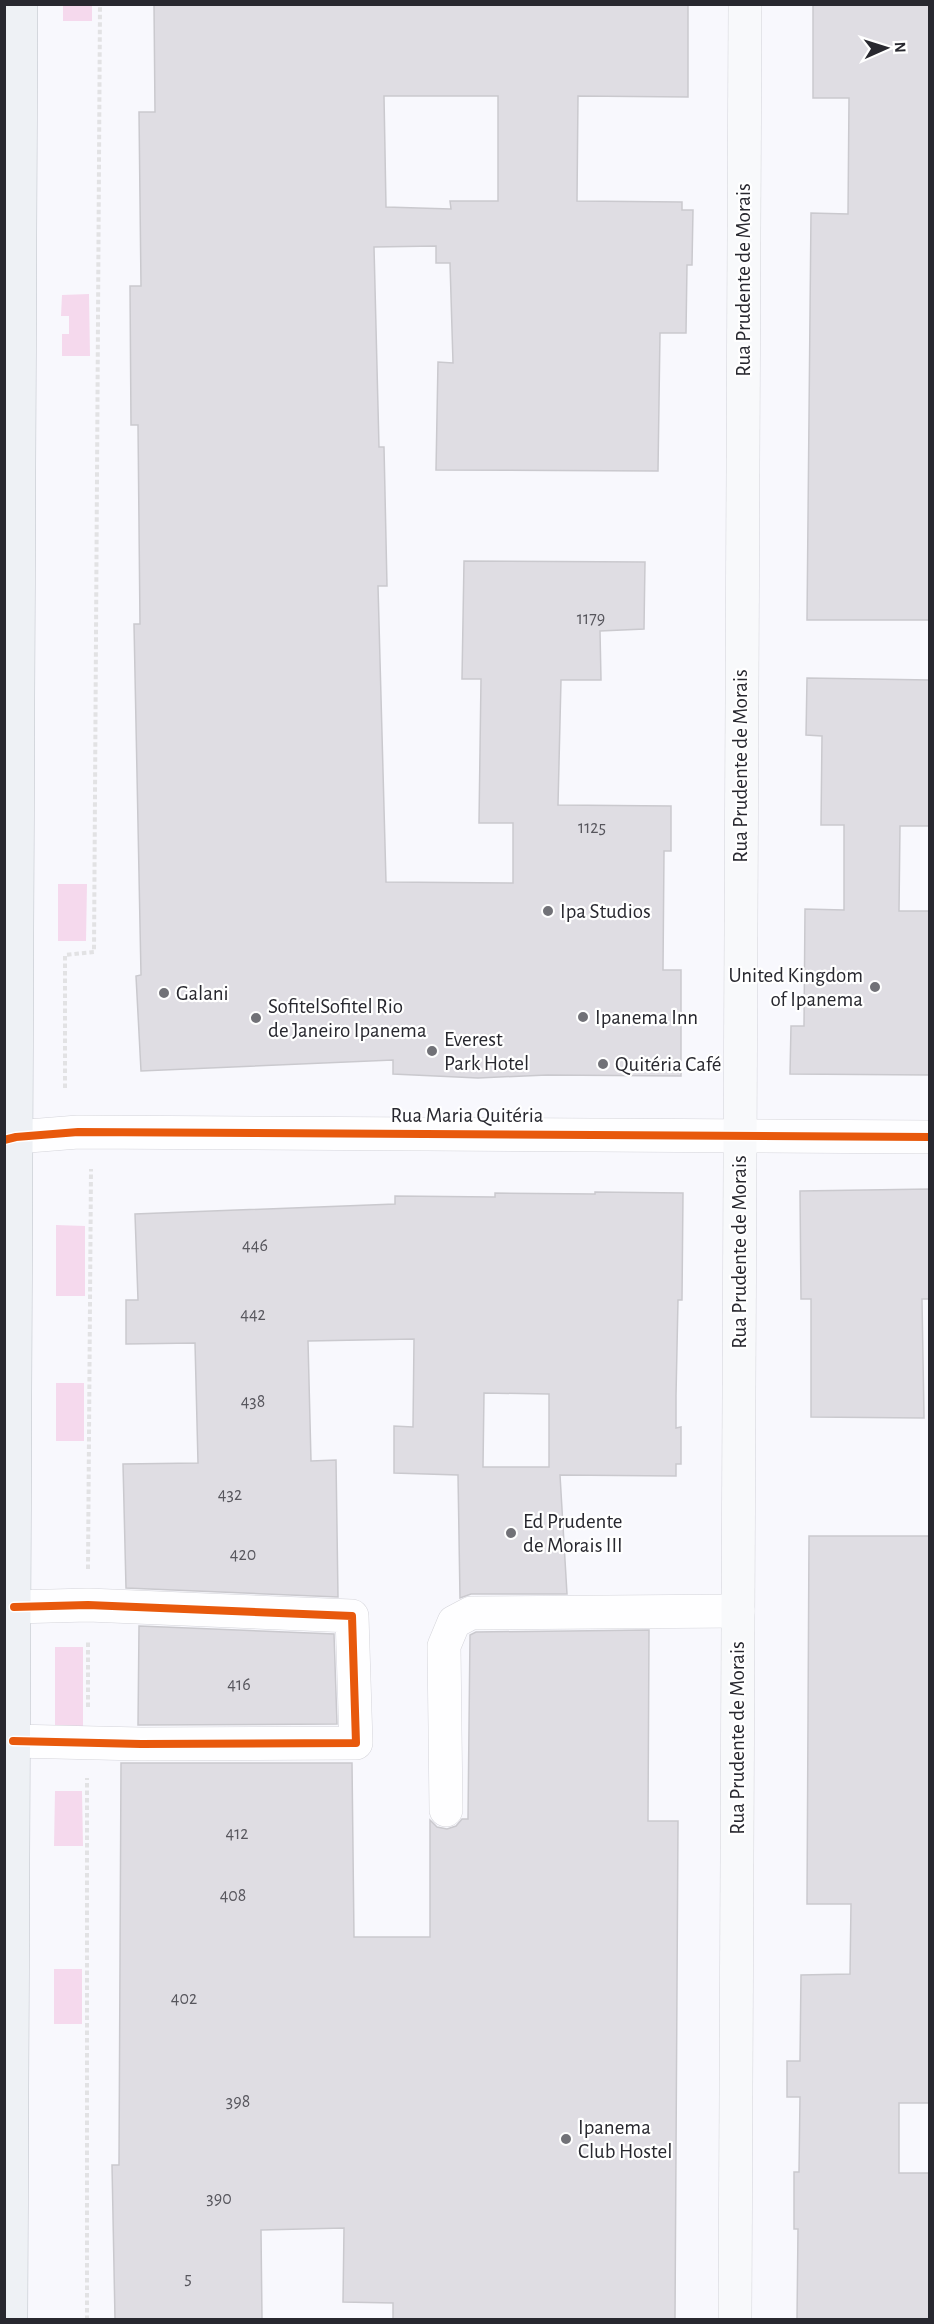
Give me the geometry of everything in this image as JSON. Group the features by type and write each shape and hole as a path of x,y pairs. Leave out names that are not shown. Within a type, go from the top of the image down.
{"highway":[{"path":"10,2319 14,1607 10,1138 21,4"}],"main road":[{"name":"Rua Prudente de Morais","path":"735,2319 745,4"}],"street":[{"name":"Rua Maria Quitéria","path":"10,1138 78,1132 739,1134 930,1137"},
{"path":"14,1607 88,1605 352,1616 356,1743 141,1744 14,1741"},
{"path":"446,1810 444,1646 453,1623 471,1613 738,1611"}],"path":[{"path":"65,1088 65,955 93,952 100,4"}],"shaded area":[{"path":"63,5 92,5 92,21 63,21"},
{"path":"89,294 90,356 62,356 62,334 69,334 69,316 61,316 62,295"},
{"path":"58,884 87,884 86,941 58,941"},
{"path":"56,1225 85,1226 85,1296 56,1296"},
{"path":"56,1383 84,1383 84,1441 56,1441"},
{"path":"55,1647 83,1647 83,1733 55,1733"},
{"path":"55,1791 82,1791 83,1846 54,1846"},
{"path":"54,1969 82,1969 82,2024 54,2024"}],"building":[{"path":"154,4 688,4 688,97 578,96 577,201 682,202 682,210 693,210 692,265 687,265 686,333 660,333 658,471 436,470 438,362 453,363 450,263 436,263 436,246 374,247 379,447 384,447 387,586 378,586 386,882 513,883 513,823 479,823 481,679 462,679 464,561 645,562 644,629 600,631 601,680 561,680 558,805 671,806 671,851 664,851 663,970 681,970 681,1076 547,1075 478,1078 393,1074 393,1060 141,1071 136,976 141,975 134,624 140,624 138,425 131,425 130,286 141,286 139,112 155,112","holes":["384,96 498,96 498,201 450,201 451,209 386,207"]},
{"path":"813,4 930,4 930,620 807,620 811,213 848,214 849,98 813,98"},
{"path":"807,678 930,680 930,826 900,826 899,911 930,911 930,1075 790,1074 791,1026 804,1026 805,909 844,910 844,825 821,825 822,736 806,735"},
{"path":"930,1189 930,1299 922,1299 924,1418 811,1417 811,1299 801,1299 800,1191"},
{"path":"595,1192 683,1193 682,1300 678,1300 676,1396 676,1428 681,1427 681,1464 676,1464 676,1476 560,1475 567,1594 471,1594 460,1598 458,1475 394,1473 394,1426 413,1427 414,1339 308,1341 311,1461 336,1460 338,1597 126,1588 123,1464 198,1463 195,1343 126,1344 126,1300 138,1300 135,1214 395,1204 395,1196 495,1197 495,1193 595,1194","holes":["484,1393 549,1394 549,1467 483,1467"]},
{"path":"809,1536 930,1536 930,2103 899,2103 899,2173 930,2173 930,2319 797,2319 798,2229 794,2229 794,2172 799,2172 800,2097 787,2097 787,2061 800,2061 801,1975 850,1974 851,1904 807,1904"},
{"path":"139,1626 334,1634 337,1724 138,1725"},
{"path":"649,1630 648,1821 678,1821 675,2319 393,2319 393,2303 343,2302 344,2228 261,2230 262,2319 115,2319 112,2165 119,2165 121,1763 352,1763 354,1937 430,1937 430,1820 437,1827 447,1829 456,1826 462,1819 468,1819 470,1635 476,1632"}],"cycle path":[{"path":"4,1140 78,1132 930,1137"},
{"path":"13,1741 141,1744 356,1743 352,1616 88,1605 14,1607"}],"place":[{"name":"Ipa Studios","path":"548,911"},
{"name":"United Kingdom of Ipanema","path":"875,987"},
{"name":"Galani","path":"164,993"},
{"name":"Ipanema Inn","path":"583,1017"},
{"name":"SofitelSofitel Rio de Janeiro Ipanema","path":"256,1018"},
{"name":"Everest Park Hotel","path":"432,1051"},
{"name":"Quitéria Café","path":"603,1064"},
{"name":"Ed Prudente de Morais III","path":"511,1533"},
{"name":"Ipanema Club Hostel","path":"566,2139"}]}
